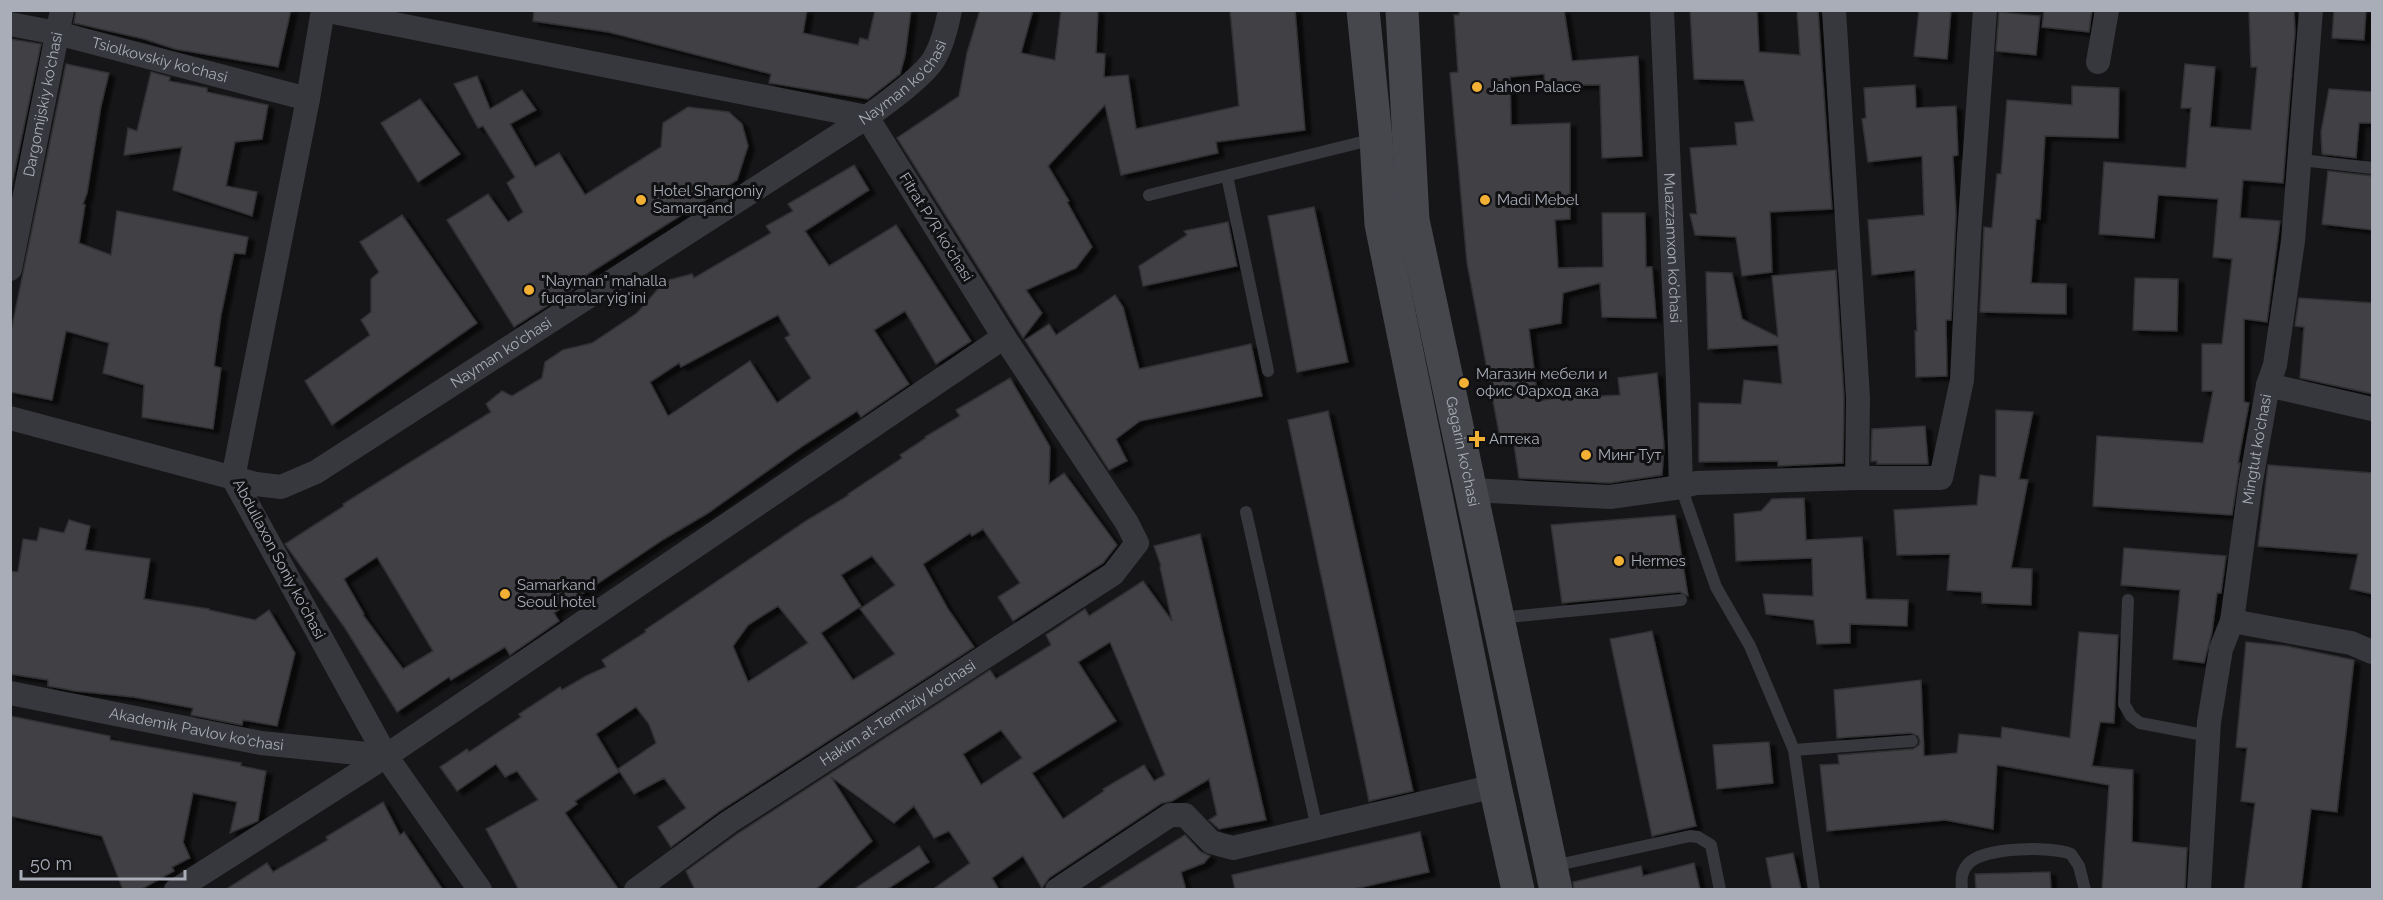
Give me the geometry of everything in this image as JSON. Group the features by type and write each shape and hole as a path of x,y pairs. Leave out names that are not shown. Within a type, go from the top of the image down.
{"main road":[{"path":"1363,10 1376,139 1381,224 1518,890"},
{"name":"Gagarin ko'chasi","path":"1402,10 1413,220 1554,878"}],"street":[{"name":"Abdullaxon Soniy ko'chasi","path":"323,10 308,99 233,478 386,756 480,890"},
{"path":"323,10 867,117"},
{"name":"Nayman ko'chasi","path":"10,418 256,484 280,487 316,472 867,117 903,90 934,60 950,10"},
{"name":"Muazzamxon ko'chasi","path":"1662,10 1678,379 1680,488"},
{"path":"1834,10 1858,398 1857,478"},
{"path":"1470,490 1610,497 1680,488 1696,483 1941,478 1962,380 1969,235 1985,10"},
{"path":"2098,63 2107,10"},
{"name":"Mingtut ko'chasi","path":"2199,890 2208,736 2221,649 2232,621 2250,487 2268,385 2275,365 2293,241 2311,10"},
{"name":"Tsiolkovskiy ko'chasi","path":"10,24 59,22 308,99"},
{"name":"Dargomijskiy ko'chasi","path":"10,269 59,22"},
{"name":"Fitrat P/R ko'chasi","path":"867,117 1004,338 1127,523"},
{"path":"176,890 386,756 1004,338"},
{"path":"2268,385 2373,409"},
{"name":"Hakim at-Termiziy ko'chasi","path":"636,890 729,822 1113,574 1137,543 1127,523"},
{"path":"2232,621 2351,643 2373,652"},
{"name":"Akademik Pavlov ko'chasi","path":"10,693 261,743 386,756"},
{"path":"1057,890 1170,815 1185,815 1211,842 1233,848 1495,786"}],"lane":[{"path":"1149,195 1376,139"},
{"path":"2301,160 2373,168"},
{"path":"1227,176 1268,370"},
{"path":"1680,488 1716,587 1750,646 1794,750 1814,890"},
{"path":"1246,512 1317,828"},
{"path":"1497,618 1681,600"},
{"path":"2128,600 2124,704 2131,716 2140,723 2208,736"},
{"path":"1794,750 1912,741"},
{"path":"1554,878 1690,836 1698,837 1711,845 1720,890"},
{"path":"1962,890 1961,877 1968,864 1978,857 2003,852 2049,849 2071,854 2079,866 2085,890"}],"building":[{"path":"76,10 291,10 278,67 175,49 144,39 74,23"},
{"path":"534,10 807,10 803,33 858,45 860,38 868,40 875,10 911,10 905,56 900,74 868,99 769,83 771,74 608,32 533,21"},
{"path":"980,10 1033,10 1021,53 1055,60 1061,10 1098,10 1096,53 1105,54 1104,77 1128,75 1136,129 1239,106 1230,10 1295,10 1305,130 1216,142 1218,153 1121,175 1105,105 1048,166 1092,247 1076,268 1026,290 1042,313 1023,338 897,138 959,96 967,53"},
{"path":"1459,10 1564,10 1572,61 1638,56 1642,156 1602,158 1600,85 1577,85 1577,81 1545,83 1544,74 1510,77 1511,125 1570,123 1570,219 1555,220 1558,268 1603,267 1602,213 1645,213 1646,267 1652,267 1656,318 1602,317 1600,283 1563,293 1561,323 1529,329 1538,401 1580,394 1581,397 1620,395 1618,378 1657,373 1664,446 1662,475 1609,483 1519,478 1513,438 1500,438 1467,263 1450,73 1458,72 1454,15 1459,15"},
{"path":"1690,10 1757,10 1759,52 1800,55 1797,10 1818,10 1832,209 1770,212 1772,272 1742,276 1736,237 1695,235 1690,214 1697,214 1690,148 1737,145 1735,123 1754,121 1744,80 1694,79"},
{"path":"1919,10 1951,10 1947,59 1914,56"},
{"path":"2044,10 2092,10 2089,32 2042,27"},
{"path":"2249,10 2294,10 2295,32 2283,183 2243,180 2240,218 2280,221 2267,322 2244,319 2244,402 2249,403 2238,463 2240,463 2232,515 2093,506 2097,436 2203,443 2213,391 2202,391 2202,344 2222,344 2232,259 2213,257 2218,199 2158,195 2154,238 2099,234 2104,162 2186,168 2191,108 2181,108 2185,64 2215,67 2210,127 2251,130 2257,67 2251,67"},
{"path":"2334,10 2366,10 2364,40 2332,38"},
{"path":"1999,12 2040,16 2036,55 1996,51"},
{"path":"10,39 41,44 10,194"},
{"path":"66,64 109,73 83,204 85,205 79,243 111,255 117,211 248,237 245,254 234,253 221,315 214,366 221,368 213,429 142,417 144,385 103,373 109,343 66,331 52,400 10,392 10,336"},
{"path":"151,72 170,77 169,81 207,88 207,92 268,105 262,139 235,142 226,186 257,192 252,216 173,190 182,147 124,155 128,128 137,131"},
{"path":"477,76 490,109 522,90 536,110 510,124 535,167 559,153 585,195 661,147 663,123 688,107 729,112 742,124 748,146 737,180 580,279 583,283 514,327 447,220 488,194 508,222 523,212 507,183 515,177 483,126 478,128 454,84"},
{"path":"1915,85 1916,108 1956,106 1958,155 1953,156 1956,214 1951,320 1946,320 1947,376 1916,377 1915,270 1872,275 1868,220 1924,215 1922,156 1868,162 1862,119 1866,118 1864,88"},
{"path":"2072,86 2119,88 2118,138 2045,136 2040,219 2036,219 2031,283 2066,284 2066,314 1980,312 1984,227 1992,228 1997,174 2001,174 2007,100 2072,105"},
{"path":"2329,89 2373,92 2373,123 2359,123 2356,158 2322,154 2321,132"},
{"path":"420,99 460,154 418,182 381,123"},
{"path":"854,165 869,190 805,231 829,266 896,225 971,341 936,364 905,311 874,330 909,384 861,417 857,411 804,445 708,513 664,539 554,613 559,621 510,655 505,647 451,680 449,677 397,712 345,628 285,544 344,506 343,504 491,412 486,404 502,391 512,396 542,378 545,362 563,350 592,343 637,313 665,281 692,274 694,278 771,233 766,226 793,211 788,204","holes":["778,315 790,335 785,338 811,378 777,403 750,361 668,416 650,382 679,363 681,367","377,557 433,651 403,669 363,615 344,579"]},
{"path":"2328,171 2373,176 2373,230 2322,224"},
{"path":"1314,207 1348,362 1297,372 1268,216"},
{"path":"402,215 477,323 332,425 305,381 370,335 361,320 371,312 371,279 379,272 360,242"},
{"path":"1228,222 1237,266 1143,286 1139,266 1187,235 1184,231"},
{"path":"1836,270 1844,398 1843,463 1778,466 1778,461 1699,462 1699,403 1741,404 1744,380 1782,384 1778,345 1708,349 1706,272 1732,273 1742,319 1778,337 1772,276"},
{"path":"2135,278 2178,279 2177,331 2133,330"},
{"path":"1115,295 1123,307 1139,369 1251,344 1262,396 1140,421 1116,439 1127,461 1109,470 1025,340 1049,324 1056,335"},
{"path":"2299,298 2373,303 2373,394 2300,378 2304,327 2295,326"},
{"path":"1010,378 1050,447 1049,484 1064,473 1117,545 1103,563 1013,621 998,597 1020,583 983,529 972,536 970,533 923,564 948,609 974,647 721,810 671,847 658,827 686,808 664,778 634,794 618,769 656,743 649,724 636,707 596,734 619,772 575,801 577,804 565,813 619,890 519,890 486,829 538,800 517,771 505,777 496,764 457,791 440,767 467,749 469,752 521,717 519,714 560,687 562,690 606,667 602,660 902,458 900,455 960,416 956,410","holes":["872,556 895,585 860,609 895,654 853,680 821,633 861,606 841,575","778,606 808,643 748,682 733,646 748,625"]},
{"path":"1996,410 2033,412 2019,479 2028,480 2011,568 2032,569 2031,605 1982,603 1982,592 1947,590 1950,554 1897,555 1894,510 1977,505 1980,475 1996,477"},
{"path":"1328,411 1413,791 1369,801 1288,420"},
{"path":"1925,426 1928,464 1877,464 1877,461 1871,461 1872,429"},
{"path":"2268,465 2373,473 2373,594 2350,589 2358,554 2258,546"},
{"path":"1804,498 1806,540 1862,537 1866,599 1908,600 1907,626 1850,624 1850,643 1817,644 1814,620 1766,614 1763,594 1813,596 1812,558 1736,561 1734,514 1761,511 1772,499"},
{"name":"Hermes","path":"1675,515 1688,596 1680,592 1562,603 1551,525"},
{"path":"69,520 90,526 85,550 150,559 144,599 209,609 255,620 269,610 295,653 277,726 243,720 242,725 191,715 193,708 133,697 48,686 48,680 10,674 10,571 18,572 23,539 37,541 40,528 64,533"},
{"path":"1200,534 1266,820 1219,829 1209,820 1217,815 1209,779 1172,801 1162,803 1049,878 1042,888 1023,856 992,878 999,890 932,890 970,863 949,831 934,838 914,806 894,823 831,777 872,841 815,890 695,890 686,871 737,834 990,670 996,679 1051,645 1046,635 1085,609 1089,616 1143,581 1172,621 1161,566 1154,546","holes":["1110,642 1165,775 1154,781 1144,765 1103,789 1104,791 1063,819 1032,773 1116,721 1078,662","1001,730 1022,758 981,785 963,754"]},
{"path":"2124,548 2226,556 2221,593 2217,593 2212,632 2204,663 2173,659 2180,590 2121,585"},
{"path":"1652,631 1696,826 1652,836 1610,639"},
{"path":"2079,632 2118,635 2114,723 2100,722 2092,766 2133,770 2132,842 2187,848 2185,890 2102,890 2109,785 1997,765 1993,829 1945,820 1827,831 1820,765 1839,764 1838,755 1913,749 1919,745 1920,741 1918,736 1911,733 1837,738 1834,690 1921,680 1924,756 1957,753 1959,734 2001,738 2002,727 2070,738"},
{"path":"2246,642 2286,646 2354,660 2337,812 2311,809 2301,890 2244,890 2255,803 2241,801 2247,748 2236,747"},
{"path":"10,716 110,736 110,740 241,763 241,766 266,771 258,821 230,833 237,802 193,793 183,842 190,858 172,867 174,871 140,890 123,890 102,836 10,816"},
{"path":"1769,742 1773,783 1717,789 1713,745"},
{"path":"383,802 400,835 404,832 443,890 225,890 267,863 273,872 328,840 326,837"},
{"path":"1420,832 1429,872 1350,890 1235,890 1232,875"},
{"path":"1185,835 1201,852 1210,856 1204,863 1181,872 1186,890 1097,890"},
{"path":"919,846 929,862 886,890 853,890"},
{"path":"1793,853 1801,890 1772,890 1766,858"},
{"path":"1694,863 1700,890 1574,890 1573,882 1641,866 1643,876"},
{"path":"2050,872 2051,890 1976,890 1975,874"}],"place":[{"name":"Jahon Palace","path":"1477,87"},
{"name":"Hotel Sharqoniy Samarqand","path":"641,200"},
{"name":"Madi Mebel","path":"1485,200"},
{"name":"\"Nayman\" mahalla fuqarolar yig'ini","path":"529,290"},
{"name":"Магазин мебели и офис Фарход ака","path":"1464,383"},
{"name":"Аптека","path":"1477,439"},
{"name":"Минг Тут","path":"1586,455"},
{"name":"Hermes","path":"1619,561"},
{"name":"Samarkand Seoul hotel","path":"505,594"}]}
